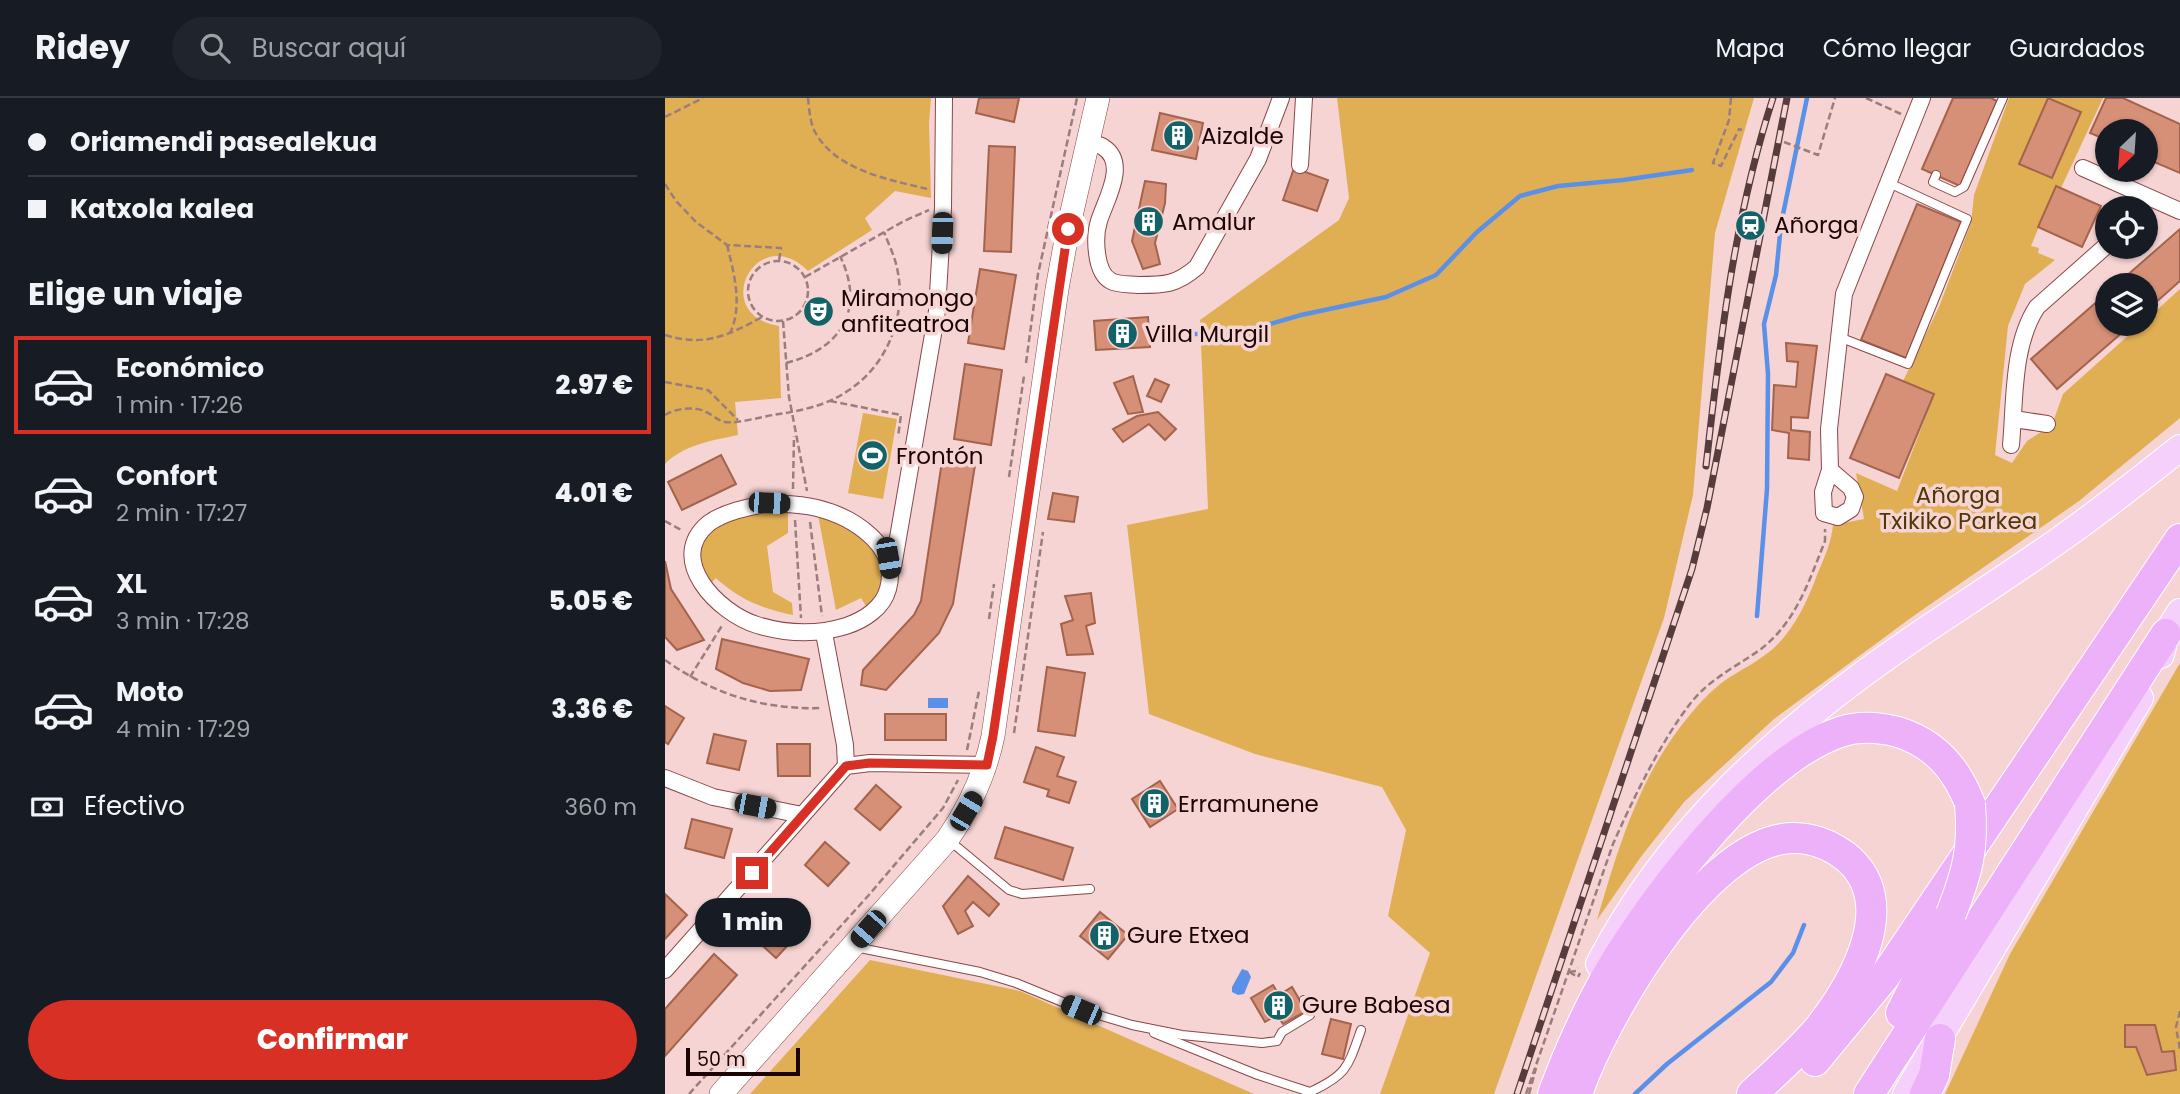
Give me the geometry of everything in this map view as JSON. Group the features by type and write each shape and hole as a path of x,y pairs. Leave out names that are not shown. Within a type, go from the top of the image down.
{"highway":[{"path":"1780,1094 1800,1077 1832,1042 1885,976 2180,540"},
{"path":"1869,1094 2173,623"},
{"path":"1553,1094 1599,991 1645,918 1728,816 1775,769 1804,748 1840,732 1879,728 1905,734 1941,755 1958,778 1970,804 1973,832 1970,860 1951,914 1860,1094"},
{"path":"1577,1094 1598,1044 1620,1002 1666,933 1695,899 1729,866 1759,846 1794,838 1818,841 1850,860 1865,882 1871,907 1867,945 1839,998 1820,1026 1796,1053 1752,1094"},
{"path":"1925,1094 1934,1075 1940,1039"}],"main road":[{"path":"1547,1094 1578,1010 1627,914 1676,846 1721,794 1794,728 1859,676 2061,539 2180,448"},
{"path":"1906,1094 2157,670 2173,623"}],"street":[{"path":"891,575 888,558 871,537 835,514 801,505 769,503 745,508 710,522 694,537 689,562 694,578 707,594 730,612 758,625 802,633 824,633 854,623 875,611 887,593 891,575 937,311 943,208 944,98"},
{"path":"721,1094 947,840 974,798 973,764 993,736 1057,289 1098,98"},
{"path":"1088,142 1104,147 1112,157 1115,171 1113,184 1097,225 1101,270 1111,281 1130,285 1156,285 1182,280 1197,267 1258,159 1281,98"},
{"path":"1300,165 1304,98"},
{"path":"1830,470 1851,488 1855,497 1851,509 1838,517 1824,513 1823,492 1830,470 1829,429 1844,294 1922,98"},
{"path":"2083,168 2133,196"},
{"path":"2158,207 2180,211"},
{"path":"2011,445 2021,340 2029,320 2037,307 2095,256"},
{"path":"2014,419 2047,424"},
{"path":"824,633 845,745 846,766"},
{"path":"665,970 846,766 870,763 973,764"},
{"path":"665,778 713,797 802,815"}],"lane":[{"path":"1936,175 1933,182 1955,192 1964,187 2003,98"},
{"path":"1839,337 1908,364 1967,219 1889,183"},
{"path":"947,840 1009,890 1022,894 1090,889"},
{"path":"852,947 980,972 1016,983 1081,1010 1132,1025 1182,1035 1262,1043 1277,1041 1282,1031 1310,1015 1304,1000"},
{"path":"1132,1025 1258,1075 1310,1092 1330,1083 1345,1071 1361,1030"}],"path":[{"path":"665,111 666,116 703,98"},
{"path":"808,98 813,128 830,153 852,166 935,191"},
{"path":"1731,98 1729,120 1713,163 1721,166 1739,129 1742,130"},
{"path":"1784,142 1818,155 1835,98"},
{"path":"1866,98 1914,120"},
{"path":"1057,214 1066,176"},
{"path":"665,184 676,201 696,222 727,245 781,248 779,261"},
{"path":"805,277 884,232 935,207"},
{"path":"665,415 688,408 705,411 726,422 791,412 829,401 850,390 870,372 886,350 896,328 900,304 899,274 884,232"},
{"path":"727,245 737,303 735,322 730,333"},
{"path":"786,363 821,349 844,324 851,298 850,283 840,256"},
{"path":"779,261 798,269 808,286 806,304 800,313 776,322 762,317 750,302 748,292 749,283 761,267 779,261"},
{"path":"665,335 684,341 705,340 730,333 762,317"},
{"path":"783,321 791,412 805,477 801,505 824,633"},
{"path":"665,382 708,390 738,420"},
{"path":"829,401 901,415"},
{"path":"794,429 801,505 802,633"},
{"path":"1528,1094 1613,844 1626,814 1689,704 1709,682 1763,647 1795,611 1825,541 1824,513"},
{"path":"665,521 694,537"},
{"path":"690,677 730,612"},
{"path":"665,660 690,677 723,693 748,701 776,707 829,708"},
{"path":"688,1094 868,896 943,808 959,778 973,764 979,709"},
{"path":"2180,1011 2176,1027 2180,1050"}],"green space":[{"path":"665,98 931,98 931,198 895,191 865,218 872,230 808,271 789,258 772,256 758,263 748,275 743,290 746,305 758,318 779,326 781,398 735,402 738,435 690,448 665,464"},
{"path":"1337,98 1754,98 1715,233 1693,495 1664,618 1494,1094 1380,1094 1430,953 1388,916 1406,830 1382,787 1255,754 1149,714 1127,525 1208,509 1200,320 1339,220 1349,198"},
{"name":"Añorga Txikiko Parkea","path":"2009,98 2103,98 2061,188 2056,186 2031,246 2039,248 2038,253 2055,260 2025,284 2008,326 1995,455 2012,463 2027,441 2052,425 2063,394 2128,336 2158,336 2158,309 2180,289 2180,418 2079,501 1912,617 1774,719 1684,802 1640,858 1597,920 1630,819 1666,748 1710,693 1769,652 1788,632 1809,595 1827,551 1833,525 1864,519 1856,473 1897,491 1934,395 1903,381 1939,307 1971,223 1974,195"},
{"name":"Frontón","path":"863,413 897,419 883,499 848,493"},
{"path":"760,510 788,510 788,533 767,546 773,592 792,603 793,615 752,602 716,578 708,586 701,569 699,555 708,534 731,520"},
{"path":"818,515 849,529 863,539 875,551 882,564 884,578 880,593 867,608 861,598 836,610"},
{"path":"2180,663 2180,1094 1945,1094 2010,954"},
{"path":"870,960 1020,991 1254,1094 750,1094"}],"water":[{"path":"928,698 948,698 948,708 928,708"},
{"path":"1242,969 1248,971 1251,977 1244,994 1238,995 1232,992 1232,987"}],"building":[{"path":"979,98 1019,98 1014,122 976,113"},
{"path":"1953,98 1991,98 1997,101 1960,186 1922,169"},
{"path":"2048,98 2081,112 2052,178 2019,164"},
{"path":"2106,98 2123,98 2180,124 2180,173 2158,164 2158,119 2096,119"},
{"name":"Aizalde","path":"1160,113 1203,123 1196,159 1152,150"},
{"path":"2095,122 2095,135 2090,133"},
{"path":"989,146 1015,147 1011,252 984,251"},
{"path":"1294,168 1328,180 1317,211 1283,200"},
{"name":"Amalur","path":"1145,181 1166,184 1165,203 1155,243 1160,264 1143,269 1132,241"},
{"path":"2056,186 2095,203 2095,219 2082,247 2038,227"},
{"path":"1917,204 1961,222 1906,358 1861,340"},
{"path":"2180,229 2180,281 2158,300 2158,273 2130,273 2146,259 2158,259 2158,248"},
{"path":"980,269 1016,275 1004,349 968,343"},
{"path":"2095,303 2095,336 2118,336 2057,389 2031,359"},
{"name":"Villa Murgil","path":"1148,317 1150,347 1096,350 1094,321"},
{"path":"1786,343 1817,346 1808,418 1791,417 1791,430 1810,432 1809,460 1788,458 1789,433 1772,430 1774,385 1796,387 1798,362 1787,361"},
{"path":"965,364 1002,370 991,445 954,439"},
{"path":"1886,374 1934,394 1899,478 1850,458"},
{"path":"1133,376 1143,412 1128,414 1114,383"},
{"path":"1155,379 1169,385 1161,402 1147,396"},
{"path":"1158,412 1176,429 1165,440 1149,424 1123,442 1113,429 1137,416"},
{"path":"721,455 736,484 682,510 668,482"},
{"path":"942,461 975,465 953,604 939,633 886,690 861,685 863,670 914,615 921,601"},
{"path":"1053,493 1078,497 1074,522 1048,519"},
{"path":"665,561 671,589 704,640 677,650 665,637"},
{"path":"1091,593 1095,623 1086,626 1093,654 1067,655 1061,624 1073,620 1065,596"},
{"path":"722,639 809,659 801,690 770,691 743,683 716,669"},
{"path":"1047,667 1085,673 1075,736 1038,731"},
{"path":"665,706 684,718 668,744 665,742"},
{"path":"885,714 946,714 946,740 885,740"},
{"path":"714,734 746,741 739,770 707,763"},
{"path":"777,744 810,744 810,776 778,776"},
{"path":"1036,747 1064,757 1057,776 1076,782 1069,803 1047,796 1049,790 1024,782"},
{"name":"Erramunene","path":"1160,781 1178,809 1150,827 1132,799"},
{"path":"876,785 901,807 880,830 855,809"},
{"path":"692,819 732,829 724,858 685,848"},
{"path":"1005,827 1073,848 1063,880 995,858"},
{"path":"825,842 849,863 828,886 805,865"},
{"path":"968,876 999,904 989,916 973,902 965,911 973,926 958,934 943,906"},
{"path":"665,894 687,915 665,939"},
{"path":"777,908 801,931 776,958 752,936"},
{"name":"Gure Etxea","path":"1100,912 1128,935 1108,959 1080,936"},
{"path":"714,954 737,975 665,1056 665,1009"},
{"name":"Gure Babesa","path":"1273,985 1279,995 1292,987 1306,1011 1283,1024 1277,1015 1265,1022 1251,998"},
{"path":"1331,1019 1351,1024 1343,1059 1322,1054"},
{"path":"2125,1025 2155,1025 2162,1052 2174,1051 2176,1070 2147,1075 2136,1047 2125,1047"}],"waterway":[{"path":"1757,616 1767,489 1768,374 1764,324 1776,275 1781,224 1807,98"},
{"path":"1194,334 1224,334 1386,297 1436,275 1477,232 1520,196 1558,186 1692,170"},
{"path":"1635,1094 1667,1064 1771,982 1793,953 1804,925"}],"railway":[{"path":"1706,466 1723,326 1738,234 1759,143 1773,98"},
{"path":"1517,1094 1692,569 1707,508 1787,98"}],"place":[{"name":"Aizalde","path":"1178,136"},
{"name":"Amalur","path":"1149,222"},
{"name":"Añorga","path":"1751,225"},
{"name":"Miramongo anfiteatroa","path":"818,311"},
{"name":"Villa Murgil","path":"1122,334"},
{"name":"Frontón","path":"873,456"},
{"name":"Erramunene","path":"1155,804"},
{"name":"Gure Etxea","path":"1104,935"},
{"name":"Gure Babesa","path":"1279,1005"}],"route":[{"path":"752,873 846,766 870,763 987,765 1068,229"}]}
